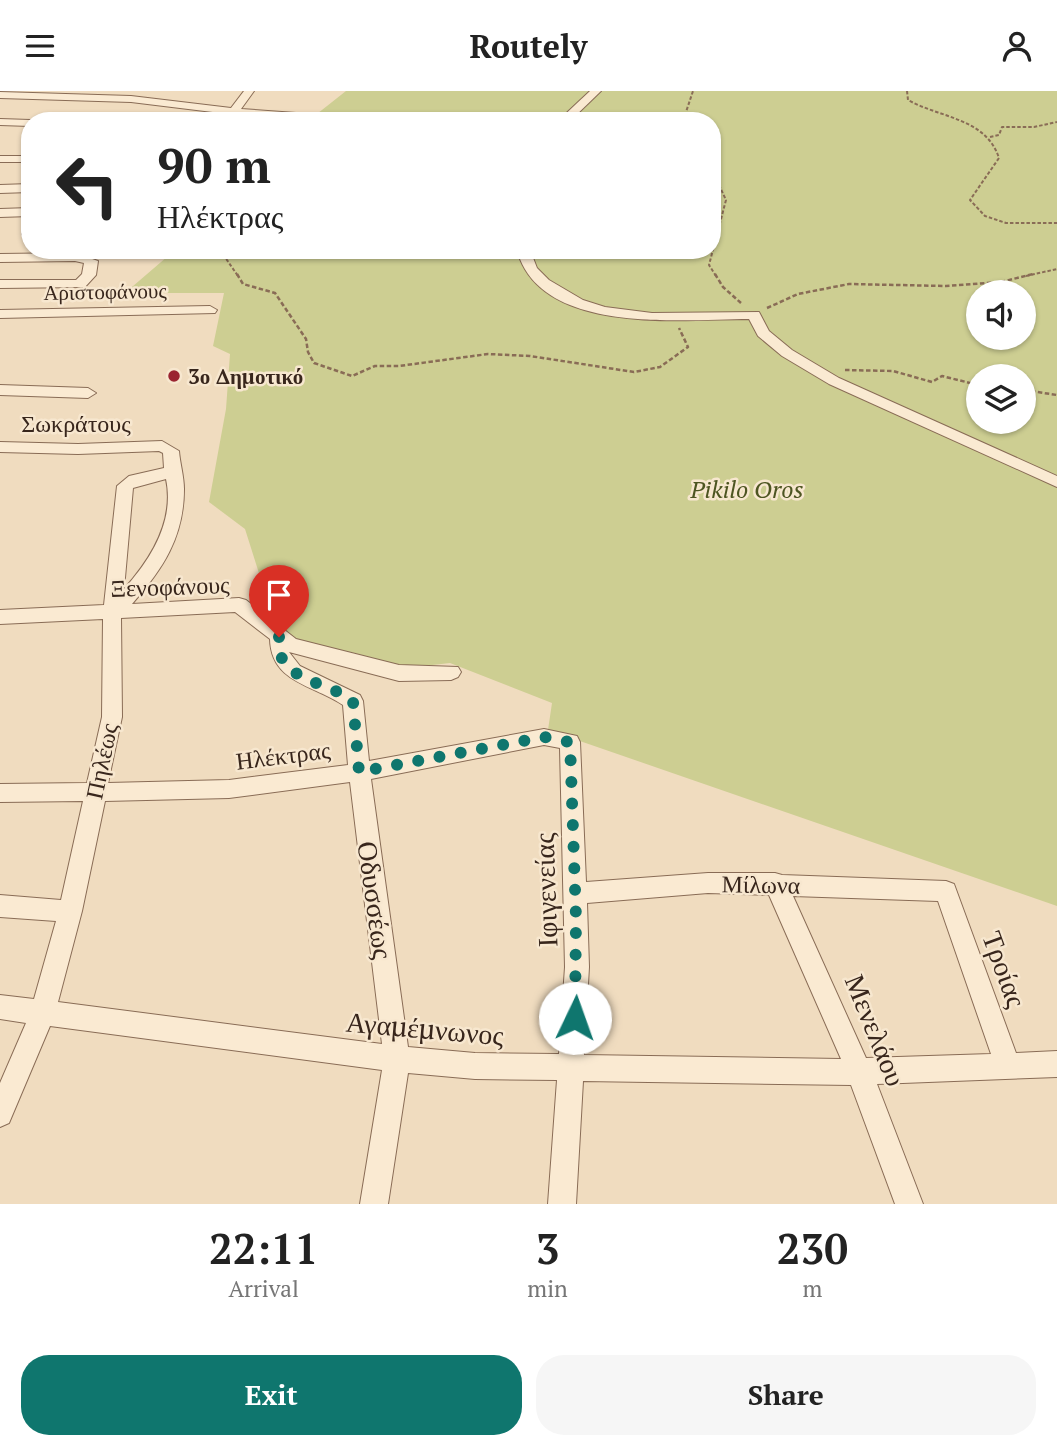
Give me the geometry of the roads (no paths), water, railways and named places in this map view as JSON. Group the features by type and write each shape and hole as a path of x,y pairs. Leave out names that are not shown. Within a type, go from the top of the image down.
{"street":[{"path":"236,112 249,91"},
{"path":"573,112 596,91"},
{"path":"0,95 131,99 209,112"},
{"path":"0,122 21,123"},
{"path":"0,159 21,159"},
{"path":"0,189 21,188"},
{"path":"0,213 21,212"},
{"path":"0,258 21,258"},
{"path":"0,285 80,284 89,275 91,261 84,259"},
{"path":"528,259 538,280 570,301 608,314 653,318 754,315 763,333 787,353 819,372 1057,482"},
{"name":"Αριστοφάνους","path":"0,314 210,310"},
{"path":"0,390 88,393"},
{"name":"Σωκράτους","path":"0,447 78,449 162,446 171,451 172,471"},
{"path":"112,613 165,551 174,525 175,481 172,471"},
{"name":"Πηλέως","path":"0,1114 43,1013 70,911 112,717 112,613 125,486 131,480 164,475 172,471"},
{"name":"Ξενοφάνους","path":"0,617 239,605 290,645 399,673 451,672"},
{"name":"Οδυσσέως","path":"279,637 278,646 282,659 294,673 345,694 353,701 359,772 397,1059 374,1204"},
{"name":"Ηλέκτρας","path":"0,793 202,790 260,786 359,772 544,737 570,742"},
{"name":"Ιφιγενείας","path":"562,1204 577,967 570,742"},
{"name":"Μίλωνα","path":"576,893 708,883 775,883 946,891"},
{"name":"Μενελάου","path":"775,883 810,954 860,1072 909,1204"},
{"name":"Τροίας","path":"946,891 1008,1066"},
{"path":"0,906 70,911"},
{"name":"Αγαμέμνωνος","path":"0,1007 397,1059 475,1066 860,1072 1057,1064"}],"place":[{"name":"3ο Δημοτικό","path":"174,376"}],"park label":[{"name":"Pikilo Oros","path":"747,489"}]}
